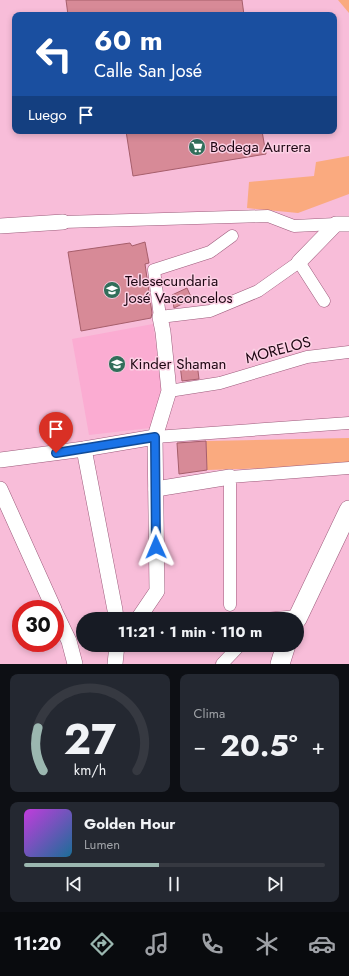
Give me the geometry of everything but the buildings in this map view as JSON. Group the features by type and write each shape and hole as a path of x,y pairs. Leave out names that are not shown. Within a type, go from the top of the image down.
{"street":[{"path":"0,226 63,222 268,216 294,226 343,224"},
{"path":"160,317 210,311 258,291 299,262 343,224"},
{"path":"142,612 156,591 155,437 169,391 163,332 154,270 210,252 232,236"},
{"path":"299,262 324,301"},
{"name":"MORELOS","path":"169,391 220,383 307,357 349,352"},
{"path":"0,460 84,449 155,437 349,423"},
{"path":"84,449 115,612"},
{"path":"156,488 230,477 349,468"},
{"path":"230,477 230,606"},
{"path":"1,496 49,600"},
{"path":"299,612 349,510"},
{"path":"64,631 69,642 75,664"},
{"path":"222,664 233,652"},
{"path":"280,664 284,652"}],"shaded area":[{"path":"338,0 349,0 349,13"},
{"path":"349,156 349,194 298,213 247,208 249,182 314,176 316,162"},
{"name":"Kinder Shaman","path":"153,324 162,390 150,428 89,435 72,339"},
{"path":"349,438 349,466 207,470 206,441"}],"place":[{"name":"Bodega Aurrera","path":"197,147"},
{"name":"Telesecundaria José Vasconcelos","path":"112,290"},
{"name":"Kinder Shaman","path":"117,364"}],"route":[{"path":"56,453 155,437 156,547"}]}
